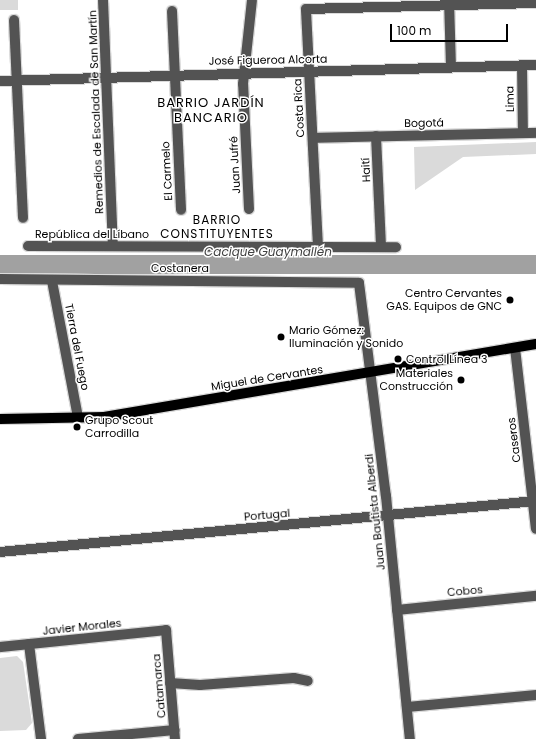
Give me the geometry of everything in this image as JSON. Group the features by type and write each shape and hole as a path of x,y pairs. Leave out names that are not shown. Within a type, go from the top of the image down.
{"main road":[{"name":"Miguel de Cervantes","path":"0,419 104,417 372,373 536,344"}],"street":[{"name":"Remedios de Escalada de San Martín","path":"103,0 113,246"},
{"name":"Juan Jufré","path":"249,209 244,72 252,0"},
{"path":"449,3 451,66"},
{"path":"350,4 536,3"},
{"name":"Costa Rica","path":"318,247 306,9 350,4"},
{"name":"El Carmelo","path":"172,11 181,210"},
{"path":"14,20 23,218"},
{"name":"Lima","path":"522,65 523,134"},
{"name":"José Figueroa Alcorta","path":"0,81 174,74 536,65"},
{"name":"Bogotá","path":"313,138 536,133"},
{"name":"Haití","path":"376,136 381,247"},
{"name":"República del Líbano","path":"28,246 396,248"},
{"name":"Costanera","path":"0,279 359,283"},
{"name":"Tierra del Fuego","path":"52,280 78,417"},
{"name":"Juan Bautista Alberdi","path":"359,283 372,373 388,516 410,739"},
{"name":"Caseros","path":"515,348 535,501 536,529"},
{"name":"Portugal","path":"0,552 535,501"},
{"name":"Cobos","path":"397,610 536,596"},
{"name":"Javier Morales","path":"0,647 166,630"},
{"name":"Catamarca","path":"166,630 175,735"},
{"path":"29,644 41,739"},
{"path":"170,683 200,685 294,678 308,681"},
{"path":"407,707 536,695"},
{"path":"78,739 175,735"}],"shaded area":[{"path":"0,0 18,0 18,10 0,10"},
{"path":"536,142 536,154 463,157 415,190 414,147"},
{"path":"0,255 536,255 536,274 0,274"},
{"path":"17,656 23,662 32,723 26,730 0,731 0,658"}],"place":[{"name":"Centro Cervantes GAS. Equipos de GNC","path":"510,300"},
{"name":"Mario Gómez: Iluminación y Sonido","path":"281,337"},
{"name":"Control Línea 3","path":"398,359"},
{"name":"Materiales Construcción","path":"461,380"},
{"name":"Grupo Scout Carrodilla","path":"77,427"}],"district":[{"name":"BARRIO JARDÍN BANCARIO","path":"211,112"},
{"name":"BARRIO CONSTITUYENTES","path":"217,227"}],"water label":[{"name":"Cacique Guaymallén","path":"268,252"}]}
